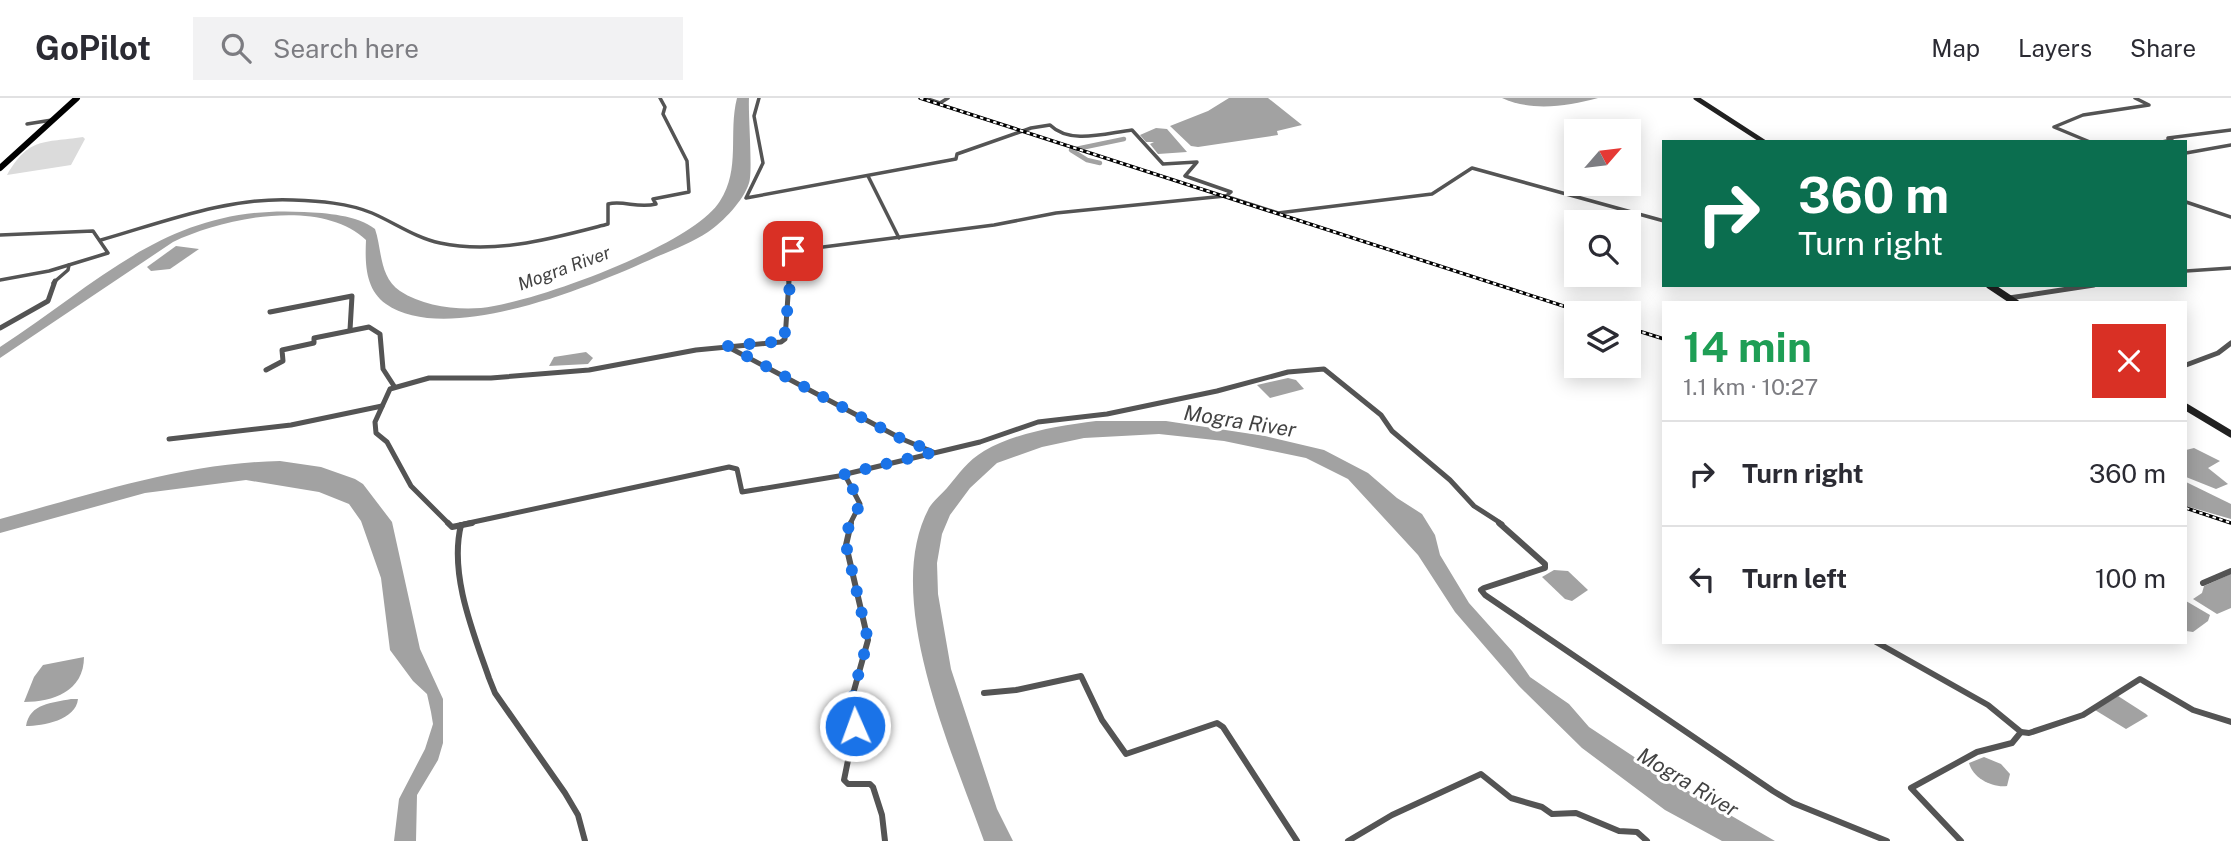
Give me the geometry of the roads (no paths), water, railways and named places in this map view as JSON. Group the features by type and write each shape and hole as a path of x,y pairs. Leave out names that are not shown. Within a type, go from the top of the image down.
{"main road":[{"path":"0,168 12,155 41,134 52,120 77,98"},
{"path":"1696,98 1761,140"},
{"path":"1992,287 2013,301"},
{"path":"2187,408 2231,435"}],"street":[{"path":"101,240 218,206 266,200 365,211 438,243 458,245 510,246 608,224 608,204 619,201 626,206 639,208 656,204 653,199 689,192 691,172 687,155 663,114 666,107 660,98"},
{"path":"759,98 754,116 763,163 746,198 956,159 957,154 1050,125 1059,134 1070,137 1132,130 1163,164 1197,162 1185,176 1231,192 1226,196"},
{"path":"925,98 940,103 948,98"},
{"path":"2085,140 2053,127 2083,115 2149,105 2135,98"},
{"path":"27,124 52,120"},
{"path":"2172,140 2168,138 2231,130"},
{"path":"2187,153 2231,145"},
{"path":"1662,220 1472,167 1434,194 1280,212 1226,196 1056,214 793,251 786,257 784,271 790,284 784,341 728,346 622,366 491,378 429,378 394,386 375,422 376,433 387,442 411,486 448,524 461,525 729,467 737,469 738,487 742,492 842,475 980,442 1038,422 1120,411 1288,372 1327,370 1381,415 1392,432 1450,480 1474,506 1513,531 1545,564 1545,568 1533,574 1484,588 1481,590 1485,594 1773,792 1793,803 1887,841"},
{"path":"868,176 899,238"},
{"path":"2187,202 2231,217"},
{"path":"0,235 83,230 93,232 108,253 0,280"},
{"path":"0,328 48,301 52,284 68,270 68,265"},
{"path":"2187,271 2231,268"},
{"path":"2009,298 2081,287"},
{"path":"270,312 352,296 350,330"},
{"path":"266,370 283,360 282,350 314,343 314,338 369,327 380,334 383,374 394,386"},
{"path":"2187,365 2218,353 2231,343"},
{"path":"728,346 902,439 934,452"},
{"path":"169,439 219,429 272,427 382,405"},
{"path":"842,475 847,477 860,504 847,531 846,545 868,640 853,694 855,726 849,744 845,780 849,785 870,784 873,787 883,815 885,841"},
{"path":"461,525 455,536 467,607 489,678 495,693 578,815 585,841"},
{"path":"2203,583 2231,571"},
{"path":"1880,644 1988,705 2021,732 2029,733 2083,715 2140,679 2193,710 2231,722"},
{"path":"984,693 1016,690 1081,676 1102,720 1126,754 1217,723 1297,841"},
{"path":"1961,841 1911,788 1977,752 2012,743 2021,732"},
{"path":"1348,841 1392,816 1481,774 1511,798 1542,807 1552,814 1576,813 1619,831 1637,832 1647,841"}],"waterway":[{"path":"1100,163 1087,160 1071,150 1124,139"}],"railway":[{"path":"920,98 1564,306"},
{"path":"1641,332 1662,338"},
{"path":"2187,508 2231,523"}],"water label":[{"name":"Mogra River","path":"564,268"},
{"name":"Mogra River","path":"1240,421"},
{"name":"Mogra River","path":"1688,782"}]}
